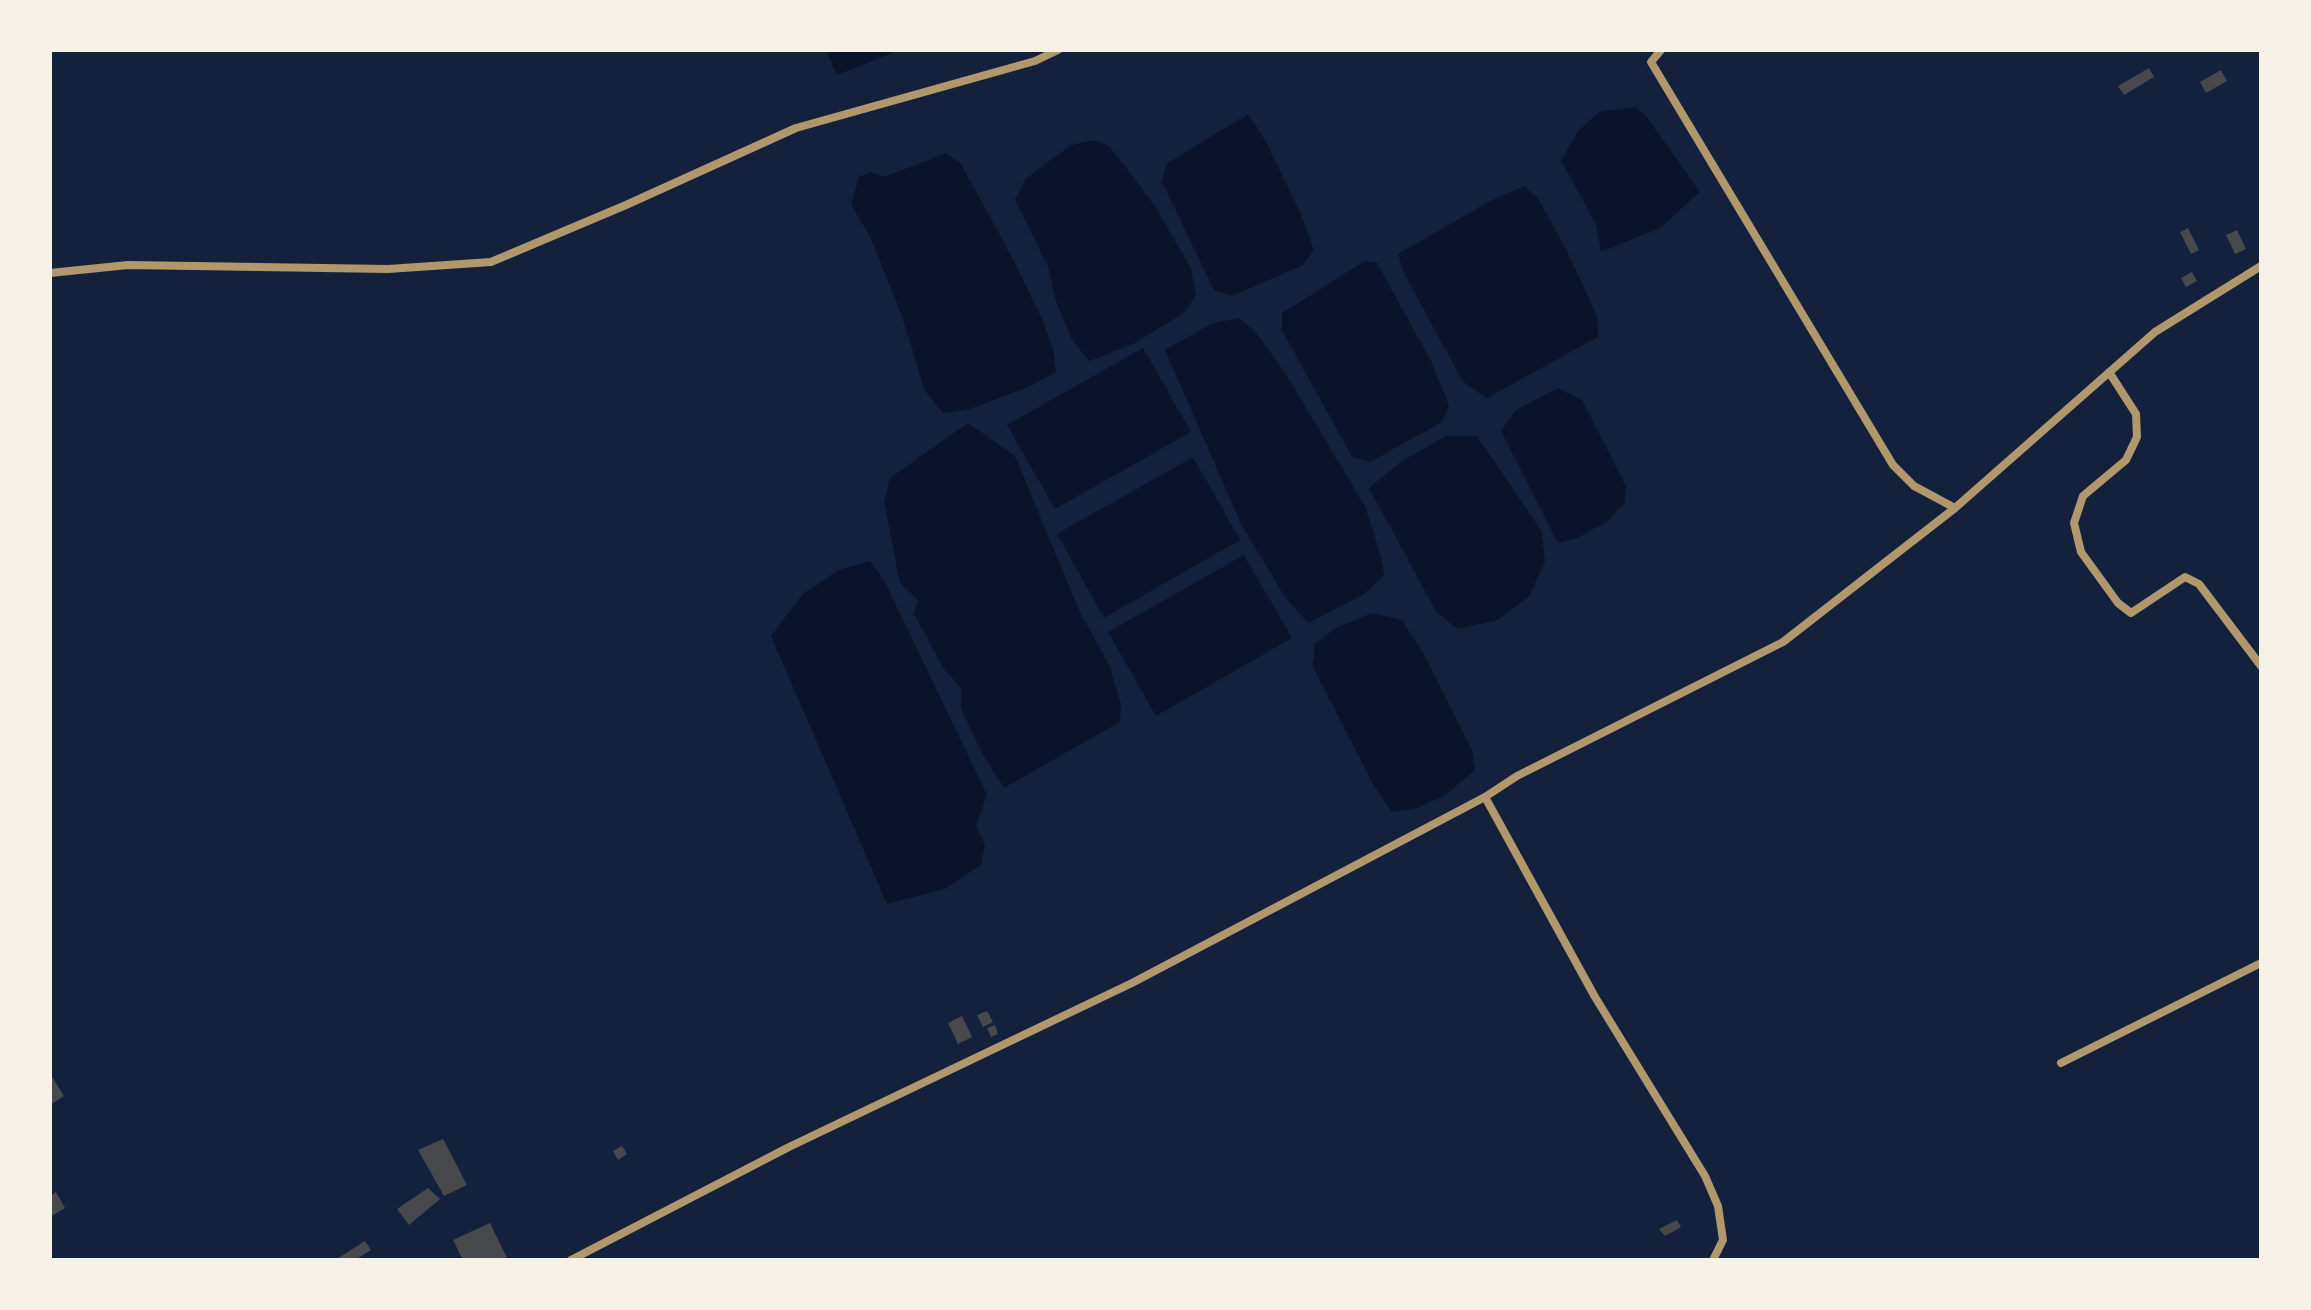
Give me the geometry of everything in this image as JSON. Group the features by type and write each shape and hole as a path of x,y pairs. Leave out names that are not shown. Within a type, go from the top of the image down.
{"street":[{"path":"50,273 128,265 388,269 491,262 796,128 1035,61 1058,50"},
{"path":"1661,50 1651,62 1893,465 1914,486 1955,508"},
{"path":"571,1260 789,1147 1132,983 1485,797 1530,769 1783,642 1955,508 2155,332 2261,266"},
{"path":"2109,372 2136,414 2137,437 2126,460 2083,496 2074,523 2081,552 2118,603 2131,613 2185,577 2199,584 2261,666"},
{"path":"1485,797 1595,997 1705,1176 1718,1206 1723,1240 1713,1260"},
{"path":"2061,1063 2261,963"}],"water":[{"path":"826,50 900,50 837,75"},
{"path":"1636,107 1647,117 1700,192 1660,228 1601,252 1596,225 1561,160 1579,130 1599,112"},
{"path":"1248,114 1265,140 1300,212 1314,250 1303,265 1232,296 1214,290 1162,182 1166,164"},
{"path":"1094,140 1110,147 1153,203 1191,268 1196,295 1184,313 1133,344 1089,361 1071,338 1054,296 1049,269 1015,200 1025,179 1071,145"},
{"path":"946,153 961,164 1015,263 1042,319 1053,349 1056,372 1030,386 968,410 943,413 924,389 903,319 871,239 851,204 859,177 870,172 884,177"},
{"path":"1524,186 1538,198 1568,253 1597,316 1598,337 1487,398 1463,382 1404,273 1398,254 1494,199"},
{"path":"1365,261 1377,263 1430,359 1449,405 1442,422 1370,462 1352,457 1282,330 1282,313"},
{"path":"1238,318 1254,330 1284,371 1366,508 1381,557 1384,576 1363,595 1308,623 1285,597 1242,526 1165,350 1211,324"},
{"path":"1143,348 1191,432 1055,509 1007,425"},
{"path":"1558,388 1582,400 1626,486 1625,502 1608,521 1577,538 1558,543 1501,431 1516,410"},
{"path":"968,423 1015,456 1079,610 1110,667 1121,705 1120,722 1004,788 982,753 961,709 961,688 944,669 914,614 918,600 900,583 884,502 890,478"},
{"path":"1446,436 1477,436 1542,532 1545,562 1529,596 1498,620 1458,629 1437,613 1369,488 1402,461"},
{"path":"1193,457 1240,540 1104,618 1057,534"},
{"path":"1244,555 1292,638 1156,716 1108,632"},
{"path":"870,561 885,582 987,795 976,826 985,845 981,865 945,889 887,904 771,636 803,594 839,570"},
{"path":"1372,613 1402,620 1424,654 1473,752 1475,770 1447,794 1418,808 1392,812 1373,784 1313,667 1315,643 1338,627"}],"building":[{"path":"2149,68 2154,77 2124,95 2118,86"},
{"path":"2221,70 2227,81 2206,93 2200,82"},
{"path":"2188,228 2199,250 2191,254 2180,232"},
{"path":"2237,230 2246,249 2235,254 2226,235"},
{"path":"2192,272 2197,281 2186,287 2181,278"},
{"path":"987,1011 993,1022 983,1027 977,1015"},
{"path":"962,1016 972,1037 958,1044 948,1023"},
{"path":"995,1025 998,1034 991,1037 987,1028"},
{"path":"53,1078 64,1096 50,1105 50,1080"},
{"path":"443,1139 467,1185 444,1196 418,1150"},
{"path":"622,1146 627,1154 618,1160 613,1151"},
{"path":"428,1188 440,1199 409,1225 397,1209"},
{"path":"56,1192 65,1208 50,1217 50,1196"},
{"path":"1677,1220 1681,1227 1665,1236 1659,1229"},
{"path":"490,1223 508,1260 463,1260 453,1240"},
{"path":"365,1241 371,1250 355,1260 335,1260"}]}
